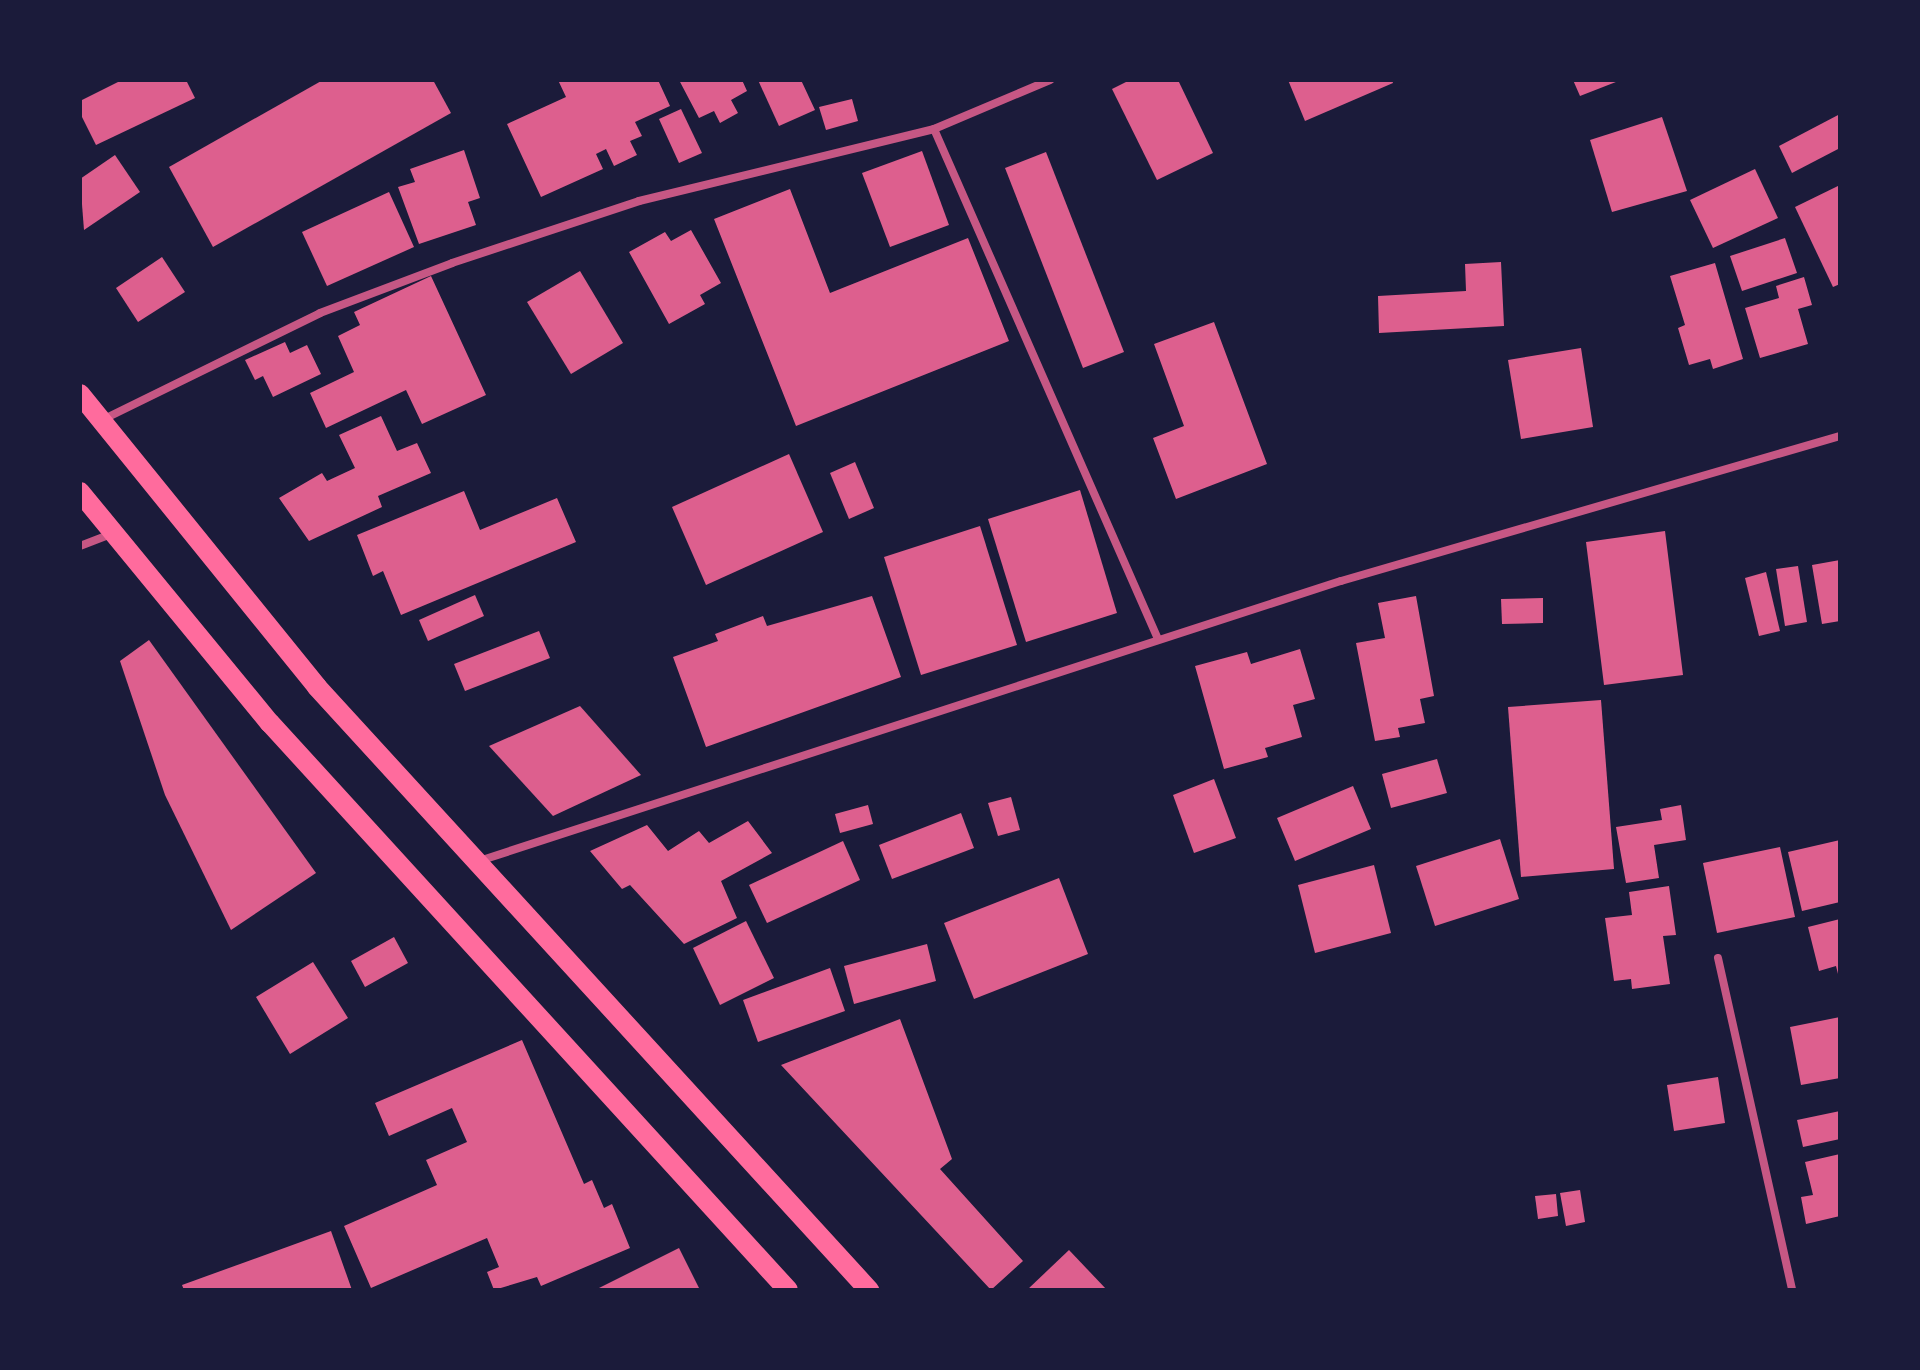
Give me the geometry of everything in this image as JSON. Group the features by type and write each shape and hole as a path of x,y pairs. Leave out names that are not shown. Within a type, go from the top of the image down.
{"main road":[{"path":"80,394 317,687 869,1290"},
{"path":"80,492 270,723 788,1290"}],"street":[{"path":"100,421 320,313 452,263 639,201 934,129 1050,80"},
{"path":"934,129 1158,639"},
{"path":"479,861 1158,639 1840,436"},
{"path":"80,546 112,534"},
{"path":"1718,958 1792,1290"}],"building":[{"path":"122,80 186,80 195,98 96,145 80,113 80,101"},
{"path":"323,80 433,80 451,113 213,247 169,167"},
{"path":"558,80 658,80 670,106 635,122 642,136 630,141 637,155 614,166 606,149 596,154 603,169 541,197 507,124 566,97"},
{"path":"679,80 742,80 747,91 731,100 738,113 720,123 714,111 699,118"},
{"path":"758,80 801,80 815,110 779,126"},
{"path":"1130,80 1178,80 1213,153 1157,180 1112,89"},
{"path":"1288,80 1392,80 1393,83 1305,121"},
{"path":"1573,80 1621,80 1580,96"},
{"path":"852,99 858,121 826,130 819,107"},
{"path":"681,109 702,153 679,163 659,119"},
{"path":"1840,114 1840,148 1792,173 1779,146"},
{"path":"1662,117 1687,191 1612,212 1590,140"},
{"path":"464,150 480,198 468,202 476,225 419,244 398,187 415,182 410,169"},
{"path":"922,151 949,225 890,247 862,173"},
{"path":"1046,152 1124,352 1083,368 1005,168"},
{"path":"115,155 140,192 84,230 80,179"},
{"path":"1755,169 1778,218 1713,248 1690,200"},
{"path":"1840,185 1840,284 1833,287 1795,207"},
{"path":"790,189 830,293 968,238 1009,341 796,426 714,219"},
{"path":"389,192 414,247 327,286 302,232"},
{"path":"691,230 721,283 700,295 705,304 669,324 629,252 665,232 671,241"},
{"path":"1785,238 1797,273 1742,291 1730,256"},
{"path":"162,257 185,292 138,322 116,288"},
{"path":"1501,262 1504,326 1379,333 1378,296 1466,291 1465,264"},
{"path":"1715,263 1743,359 1713,369 1710,359 1689,365 1678,328 1685,325 1670,276"},
{"path":"580,271 623,343 571,374 527,302"},
{"path":"431,276 486,395 422,424 406,390 326,428 310,393 354,372 338,336 360,325 354,312"},
{"path":"1804,277 1812,305 1798,309 1808,344 1760,358 1745,308 1779,298 1776,286"},
{"path":"1214,322 1267,464 1176,499 1153,438 1184,426 1154,344"},
{"path":"285,342 290,353 307,345 321,374 273,397 263,376 255,380 245,360"},
{"path":"1581,348 1593,427 1521,439 1508,360"},
{"path":"381,416 397,451 417,443 431,473 378,496 382,507 309,541 279,498 322,473 327,481 355,468 339,435"},
{"path":"789,454 823,532 706,585 672,507"},
{"path":"855,462 874,508 849,519 830,473"},
{"path":"1080,490 1117,613 1026,642 988,519"},
{"path":"464,491 480,530 557,498 576,542 401,615 383,571 373,576 357,535"},
{"path":"980,526 1017,645 921,675 884,557"},
{"path":"1665,531 1683,675 1604,685 1586,542"},
{"path":"1840,560 1840,621 1822,624 1812,565"},
{"path":"1798,566 1807,622 1785,626 1776,569"},
{"path":"1766,572 1780,631 1759,636 1745,578"},
{"path":"475,595 484,616 428,641 419,620"},
{"path":"872,596 901,677 706,747 673,657 718,641 715,634 763,616 767,626"},
{"path":"1416,596 1434,696 1420,699 1425,723 1398,728 1400,737 1375,741 1356,643 1385,638 1378,603"},
{"path":"1543,598 1543,623 1502,624 1501,599"},
{"path":"539,631 550,658 465,691 454,664"},
{"path":"149,640 316,873 231,930 165,795 120,661"},
{"path":"1300,649 1315,699 1293,705 1302,737 1265,748 1268,757 1224,769 1195,666 1247,652 1251,664"},
{"path":"1601,700 1614,869 1521,877 1508,707"},
{"path":"580,706 641,775 553,816 489,746"},
{"path":"1437,759 1447,793 1391,808 1382,774"},
{"path":"1214,779 1236,838 1194,853 1173,795"},
{"path":"1353,786 1371,829 1295,861 1277,818"},
{"path":"1011,797 1020,830 998,836 988,803"},
{"path":"868,805 873,824 840,833 835,814"},
{"path":"1681,805 1686,840 1654,845 1659,878 1626,883 1616,827 1662,820 1660,809"},
{"path":"961,813 974,848 892,879 879,845"},
{"path":"748,821 772,853 721,881 737,918 684,944 630,885 622,889 590,851 647,825 668,851 699,831 709,843"},
{"path":"1500,839 1519,899 1435,926 1416,866"},
{"path":"1840,840 1840,902 1802,911 1788,852"},
{"path":"843,841 860,880 767,923 749,885"},
{"path":"1780,847 1795,917 1717,933 1703,863"},
{"path":"1374,865 1391,933 1315,953 1298,885"},
{"path":"1059,878 1088,954 974,999 944,923"},
{"path":"1669,886 1676,935 1663,936 1670,984 1632,989 1631,979 1614,981 1605,918 1632,915 1629,892"},
{"path":"1840,919 1839,978 1836,966 1819,971 1808,927"},
{"path":"746,921 774,978 720,1005 693,948"},
{"path":"394,937 408,963 365,987 351,961"},
{"path":"927,944 936,981 854,1004 844,966"},
{"path":"313,962 348,1018 290,1054 256,997"},
{"path":"830,968 845,1011 758,1042 743,1000"},
{"path":"1840,1017 1840,1078 1801,1085 1790,1027"},
{"path":"900,1019 952,1159 940,1169 1023,1261 991,1290 781,1065"},
{"path":"522,1040 584,1184 592,1180 604,1208 612,1204 630,1248 541,1286 537,1277 494,1290 487,1272 499,1267 487,1238 371,1288 344,1226 437,1185 426,1160 467,1142 452,1108 389,1136 375,1103"},
{"path":"1718,1077 1725,1123 1674,1131 1667,1085"},
{"path":"1840,1111 1840,1139 1803,1147 1797,1120"},
{"path":"1840,1154 1840,1216 1806,1224 1801,1197 1813,1195 1805,1162"},
{"path":"1580,1190 1585,1222 1566,1226 1560,1193"},
{"path":"1556,1194 1558,1216 1538,1219 1535,1196"},
{"path":"331,1231 352,1290 184,1290 182,1285"},
{"path":"679,1248 700,1290 595,1290"},
{"path":"1069,1250 1107,1290 1027,1290"}]}
